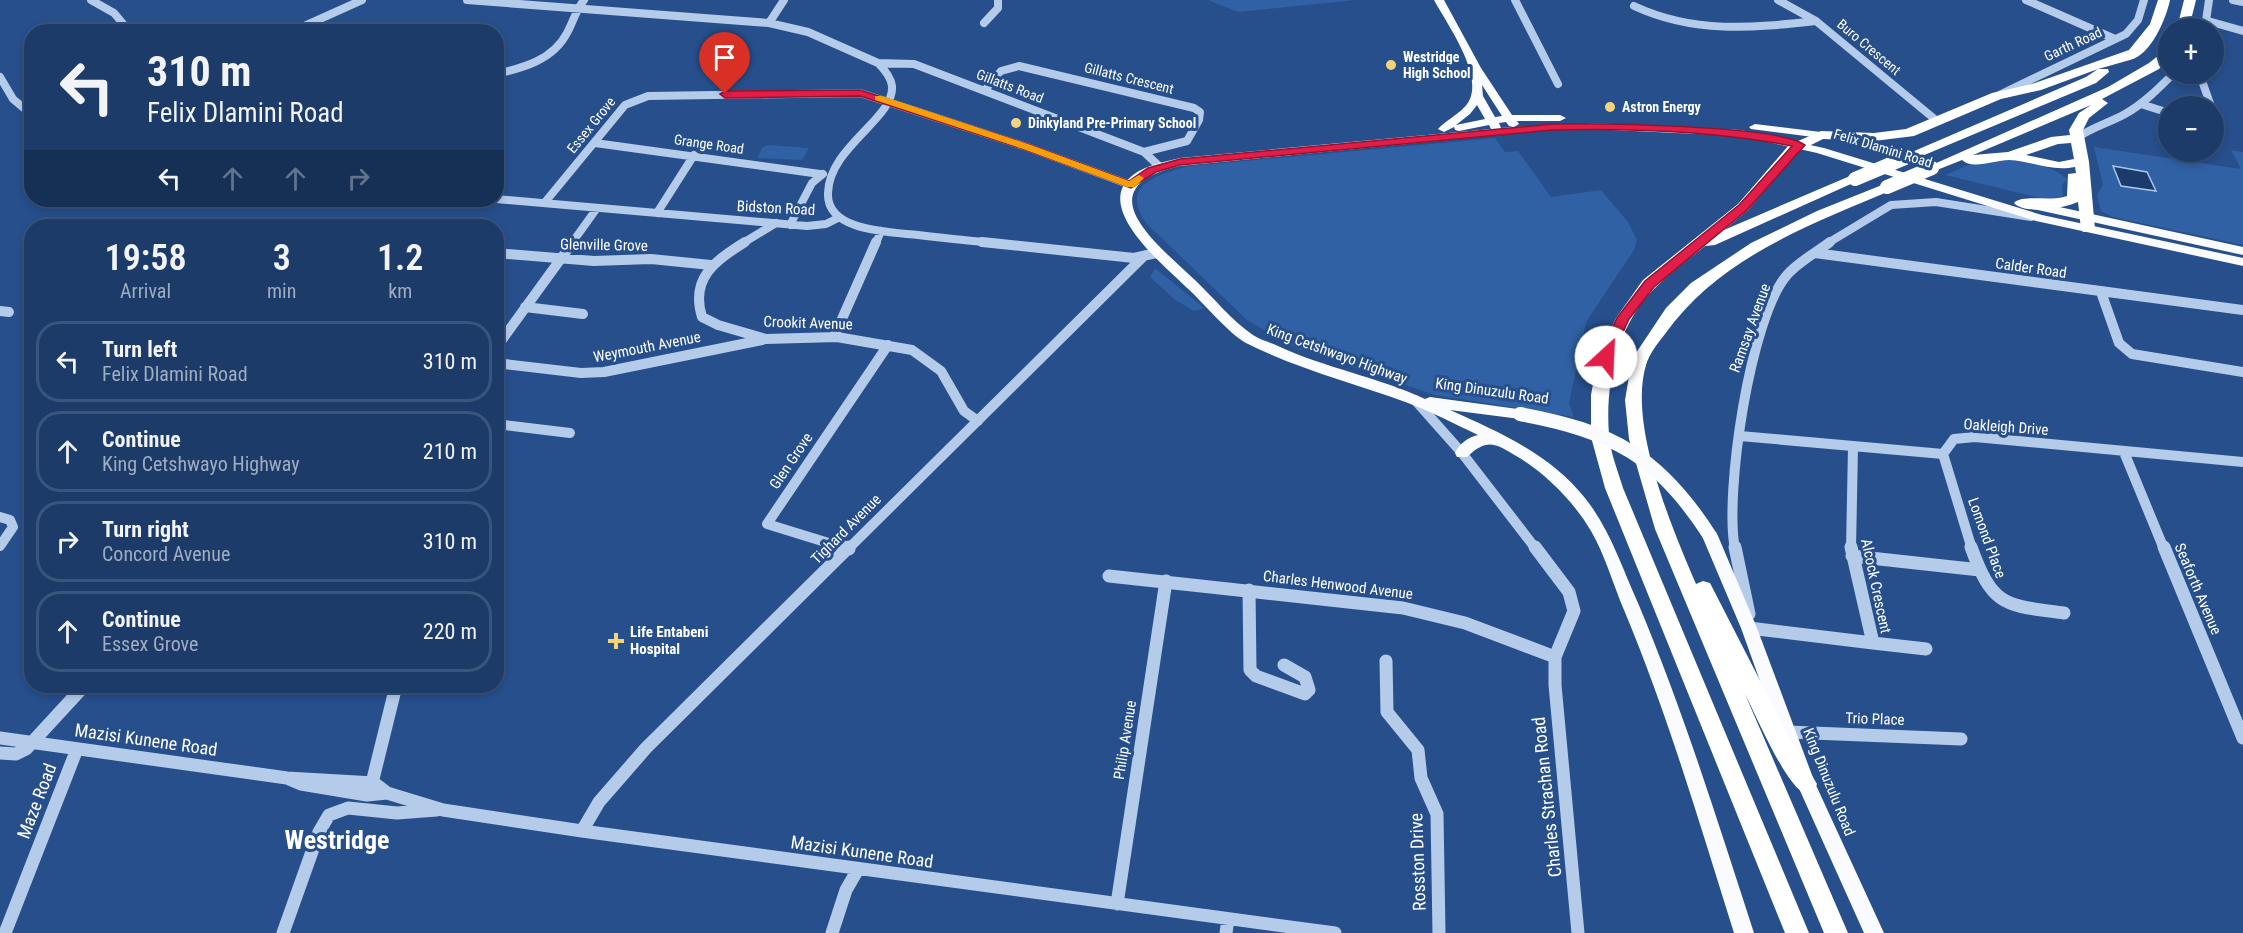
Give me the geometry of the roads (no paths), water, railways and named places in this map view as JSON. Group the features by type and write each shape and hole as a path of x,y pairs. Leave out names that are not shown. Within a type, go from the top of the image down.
{"highway":[{"path":"1686,253 2091,80 2135,52 2156,23 2164,0"},
{"path":"2186,18 2190,0"},
{"path":"1797,933 1614,488 1600,437 1600,395 1606,357 1624,318 1649,284 1743,207 1803,142 1821,135 1890,136 1909,133 1997,96 2036,87 2135,52"},
{"path":"1836,933 1662,521 1640,450 1633,401 1637,364 1659,327 1688,296 1733,261 1791,229 2113,90 2158,62"},
{"path":"2081,221 2082,162 2077,138 2079,122 2113,90"},
{"path":"1936,167 2008,156 2056,140 2077,138"},
{"path":"2008,156 2059,166 2082,162"},
{"path":"2059,166 2075,178 2074,198 2081,221"},
{"path":"2021,203 2053,205 2074,198"},
{"path":"1662,521 1693,570 1782,746 1806,784"}],"main road":[{"path":"1439,0 1476,68 1517,130"},
{"path":"1476,68 1477,96 1499,132"},
{"path":"1437,134 1461,117 1477,96"},
{"name":"Felix Dlamini Road","path":"1491,121 1509,118 1594,119 1749,127 2081,221 2243,262"},
{"path":"1416,138 1491,121"},
{"name":"Felix Dlamini Road","path":"1499,132 1575,126 1639,128 1757,135 1803,142 2040,218 2081,221 2243,251"},
{"path":"1749,127 1821,135"},
{"path":"1131,185 1143,175 1160,167 1256,154 1499,132"},
{"name":"King Cetshwayo Highway","path":"1131,185 1125,197 1127,212 1143,238 1233,326 1264,347 1415,400"},
{"name":"King Dinuzulu Road","path":"1415,400 1555,420 1594,431 1636,453 1656,467 1684,496 1710,536 1752,628 1806,784 1874,933"},
{"name":"King Dinuzulu Road","path":"1415,400 1498,438 1538,462 1580,501 1605,545 1647,645 1703,802 1744,933"},
{"path":"1461,453 1476,441 1498,438"}],"street":[{"path":"91,0 114,13 123,24"},
{"path":"309,24 362,0"},
{"path":"467,0 769,23 808,33 878,63 885,70 892,86 883,111 844,152 832,175 826,201 829,209 838,218 860,228 881,231 1142,258 1156,253"},
{"path":"504,72 535,62 556,49 568,31 576,9 584,0"},
{"path":"769,23 784,0"},
{"path":"984,23 998,8 998,0"},
{"path":"1515,0 1558,84"},
{"name":"Buro Crescent","path":"1778,0 1816,21 1937,122"},
{"path":"2026,0 2115,39"},
{"name":"Garth Road","path":"1997,96 2126,34 2138,20 2144,0"},
{"path":"2207,18 2209,0"},
{"path":"2233,0 2243,2"},
{"path":"1634,6 1656,17 1715,29 1816,21"},
{"path":"2224,28 2243,31"},
{"name":"Gillatts Road","path":"878,63 914,64 985,90 1144,152 1160,167"},
{"name":"Gillatts Crescent","path":"985,90 1001,71 1019,66 1194,108 1200,112 1199,120 1187,141 1144,152"},
{"path":"0,77 5,92 24,110"},
{"path":"2077,138 2094,126 2122,116 2141,104 2162,84"},
{"name":"Essex Grove","path":"546,201 627,103 648,96 860,93 1027,147 1131,185"},
{"path":"2141,104 2158,109"},
{"name":"Grange Road","path":"595,143 832,175"},
{"path":"657,213 694,155"},
{"path":"790,225 812,183 820,174"},
{"name":"Bidston Road","path":"504,198 790,225 815,226 838,218"},
{"name":"Ramsay Avenue","path":"1752,628 1733,538 1733,497 1750,363 1775,294 1787,275 1876,212 1911,202 1936,202 2040,218"},
{"path":"504,337 597,208"},
{"path":"711,265 776,224"},
{"path":"834,337 881,231"},
{"name":"Calder Road","path":"1815,253 2243,310"},
{"name":"Glenville Grove","path":"504,254 594,261 651,259 711,265"},
{"name":"Tighard Avenue","path":"582,831 599,802 646,748 1142,258"},
{"name":"Crookit Avenue","path":"711,265 700,286 698,302 702,317 718,325 766,339 834,337 912,350 935,366 948,380 964,411 978,421"},
{"path":"2101,292 2119,343 2132,354 2243,372"},
{"path":"525,307 583,314"},
{"name":"Weymouth Avenue","path":"504,364 596,373 766,339"},
{"name":"Glen Grove","path":"849,549 767,524 888,345"},
{"name":"King Cetshwayo Highway","path":"1415,400 1461,453 1569,592 1574,611 1555,657"},
{"path":"504,425 570,433"},
{"path":"1740,436 1943,454"},
{"name":"Oakleigh Drive","path":"1943,454 1954,439 1975,436 2243,462"},
{"name":"Alcock Crescent","path":"1752,628 1873,643 1852,556 1850,534 1853,447"},
{"name":"Seaforth Avenue","path":"2124,452 2243,738"},
{"name":"Lomond Place","path":"1943,454 1986,584 1999,600 2007,604 2064,613"},
{"path":"0,517 10,520 13,527 0,546"},
{"path":"1852,556 1980,570"},
{"name":"Charles Henwood Avenue","path":"1109,576 1367,603 1437,614 1555,657"},
{"name":"Philip Avenue","path":"1117,904 1166,581"},
{"path":"1249,590 1250,670 1256,676 1305,694 1309,690 1307,680 1296,668 1284,665"},
{"path":"1873,643 1926,649"},
{"name":"Charles Strachan Road","path":"1555,657 1556,710 1578,933"},
{"name":"Rosston Drive","path":"1386,661 1387,712 1395,725 1418,750 1420,778 1437,814 1439,933"},
{"path":"0,753 16,754 33,743 78,693"},
{"path":"367,795 374,783 394,693"},
{"name":"Trio Place","path":"1788,732 1961,739"},
{"name":"Mazisi Kunene Road","path":"0,738 287,778 374,783 387,793 443,810 857,871 1117,904 1227,926 1335,933"},
{"name":"Maze Road","path":"5,933 77,749"},
{"name":"Mazisi Kunene Road","path":"287,778 301,784 367,795 387,793"},
{"path":"283,933 319,832 329,815 348,808 397,813 443,810"},
{"path":"832,933 846,890 857,871"}],"place":[{"name":"Westridge High School","path":"1391,65"},
{"name":"Astron Energy","path":"1610,107"},
{"name":"Dinkyland Pre-Primary School","path":"1016,123"},
{"name":"Life Entabeni Hospital","path":"616,641"}],"district":[{"name":"Westridge","path":"337,840"}]}
